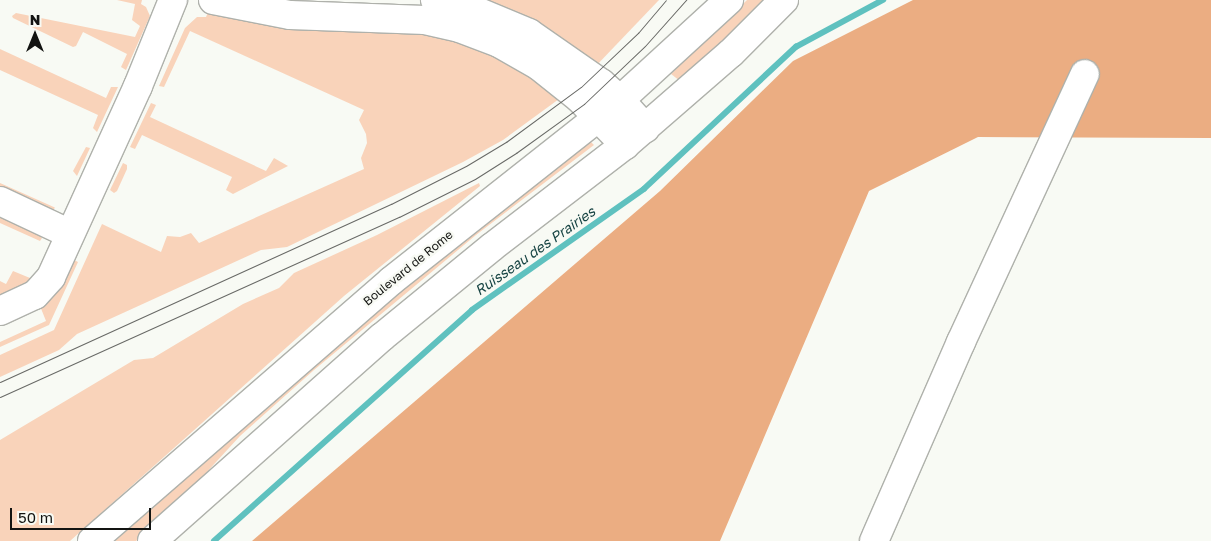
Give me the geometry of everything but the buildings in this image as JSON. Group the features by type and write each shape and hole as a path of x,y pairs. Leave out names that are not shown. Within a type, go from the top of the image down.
{"main road":[{"path":"0,311 35,295 51,278 138,86 173,0"},
{"path":"213,0 290,15 425,20 459,28 499,43 562,82 610,108"},
{"path":"435,0 469,8 530,32 574,62 635,136"},
{"name":"Boulevard de Rome","path":"92,541 391,281 610,108 664,62 729,0"},
{"path":"152,541 375,342 492,247 635,136 731,53 784,0"},
{"path":"874,541 965,333 1085,74"},
{"path":"0,201 70,234"}],"shaded area":[{"path":"117,0 142,0 141,4 146,7 150,16 126,70 121,67 127,54 83,32 76,46 73,47 12,16 16,13 135,37 140,26 132,20 135,4"},
{"path":"472,0 659,0 594,68"},
{"path":"747,0 775,0 684,84 671,74"},
{"path":"913,0 1211,0 1211,138 978,137 869,191 720,541 252,541 660,191 793,61"},
{"path":"208,12 304,30 380,28 432,33 482,48 524,69 559,99 503,140 463,162 287,247 261,250 77,334 59,350 0,377 0,355 54,330 102,224 161,252 167,236 180,237 191,233 199,243 364,169 361,158 367,143 366,134 359,120 364,110 190,31 164,87 159,86 185,28 197,17 206,17"},
{"path":"0,49 106,98 111,87 118,87 97,132 93,128 98,115 0,70"},
{"path":"151,103 156,105 150,117 266,171 274,158 288,166 233,194 226,190 232,177 142,135 135,149 130,147"},
{"path":"591,142 594,145 476,235 314,370 240,436 193,487 136,541 115,541 361,323 437,260"},
{"path":"86,147 90,148 77,176 73,171"},
{"path":"123,163 127,165 127,169 117,191 114,193 110,190"},
{"path":"0,183 55,207 53,212 0,188"},
{"path":"479,183 480,186 344,296 70,541 0,541 0,440 134,360 153,358 243,304 279,288 294,273 377,235"},
{"path":"0,217 42,238 40,241 0,223"},
{"path":"74,260 78,262 49,325 0,347 0,342 46,321 40,306 59,288"},
{"path":"13,271 30,278 29,283 0,296 0,281 6,284"}],"waterway":[{"name":"Ruisseau des Prairies","path":"214,541 472,310 644,189 796,47 883,0"}],"tram line":[{"path":"0,382 391,204 466,166 506,142 581,87 638,33 666,0"},
{"path":"0,397 399,217 475,179 516,153 584,104 645,46 686,0"}]}
